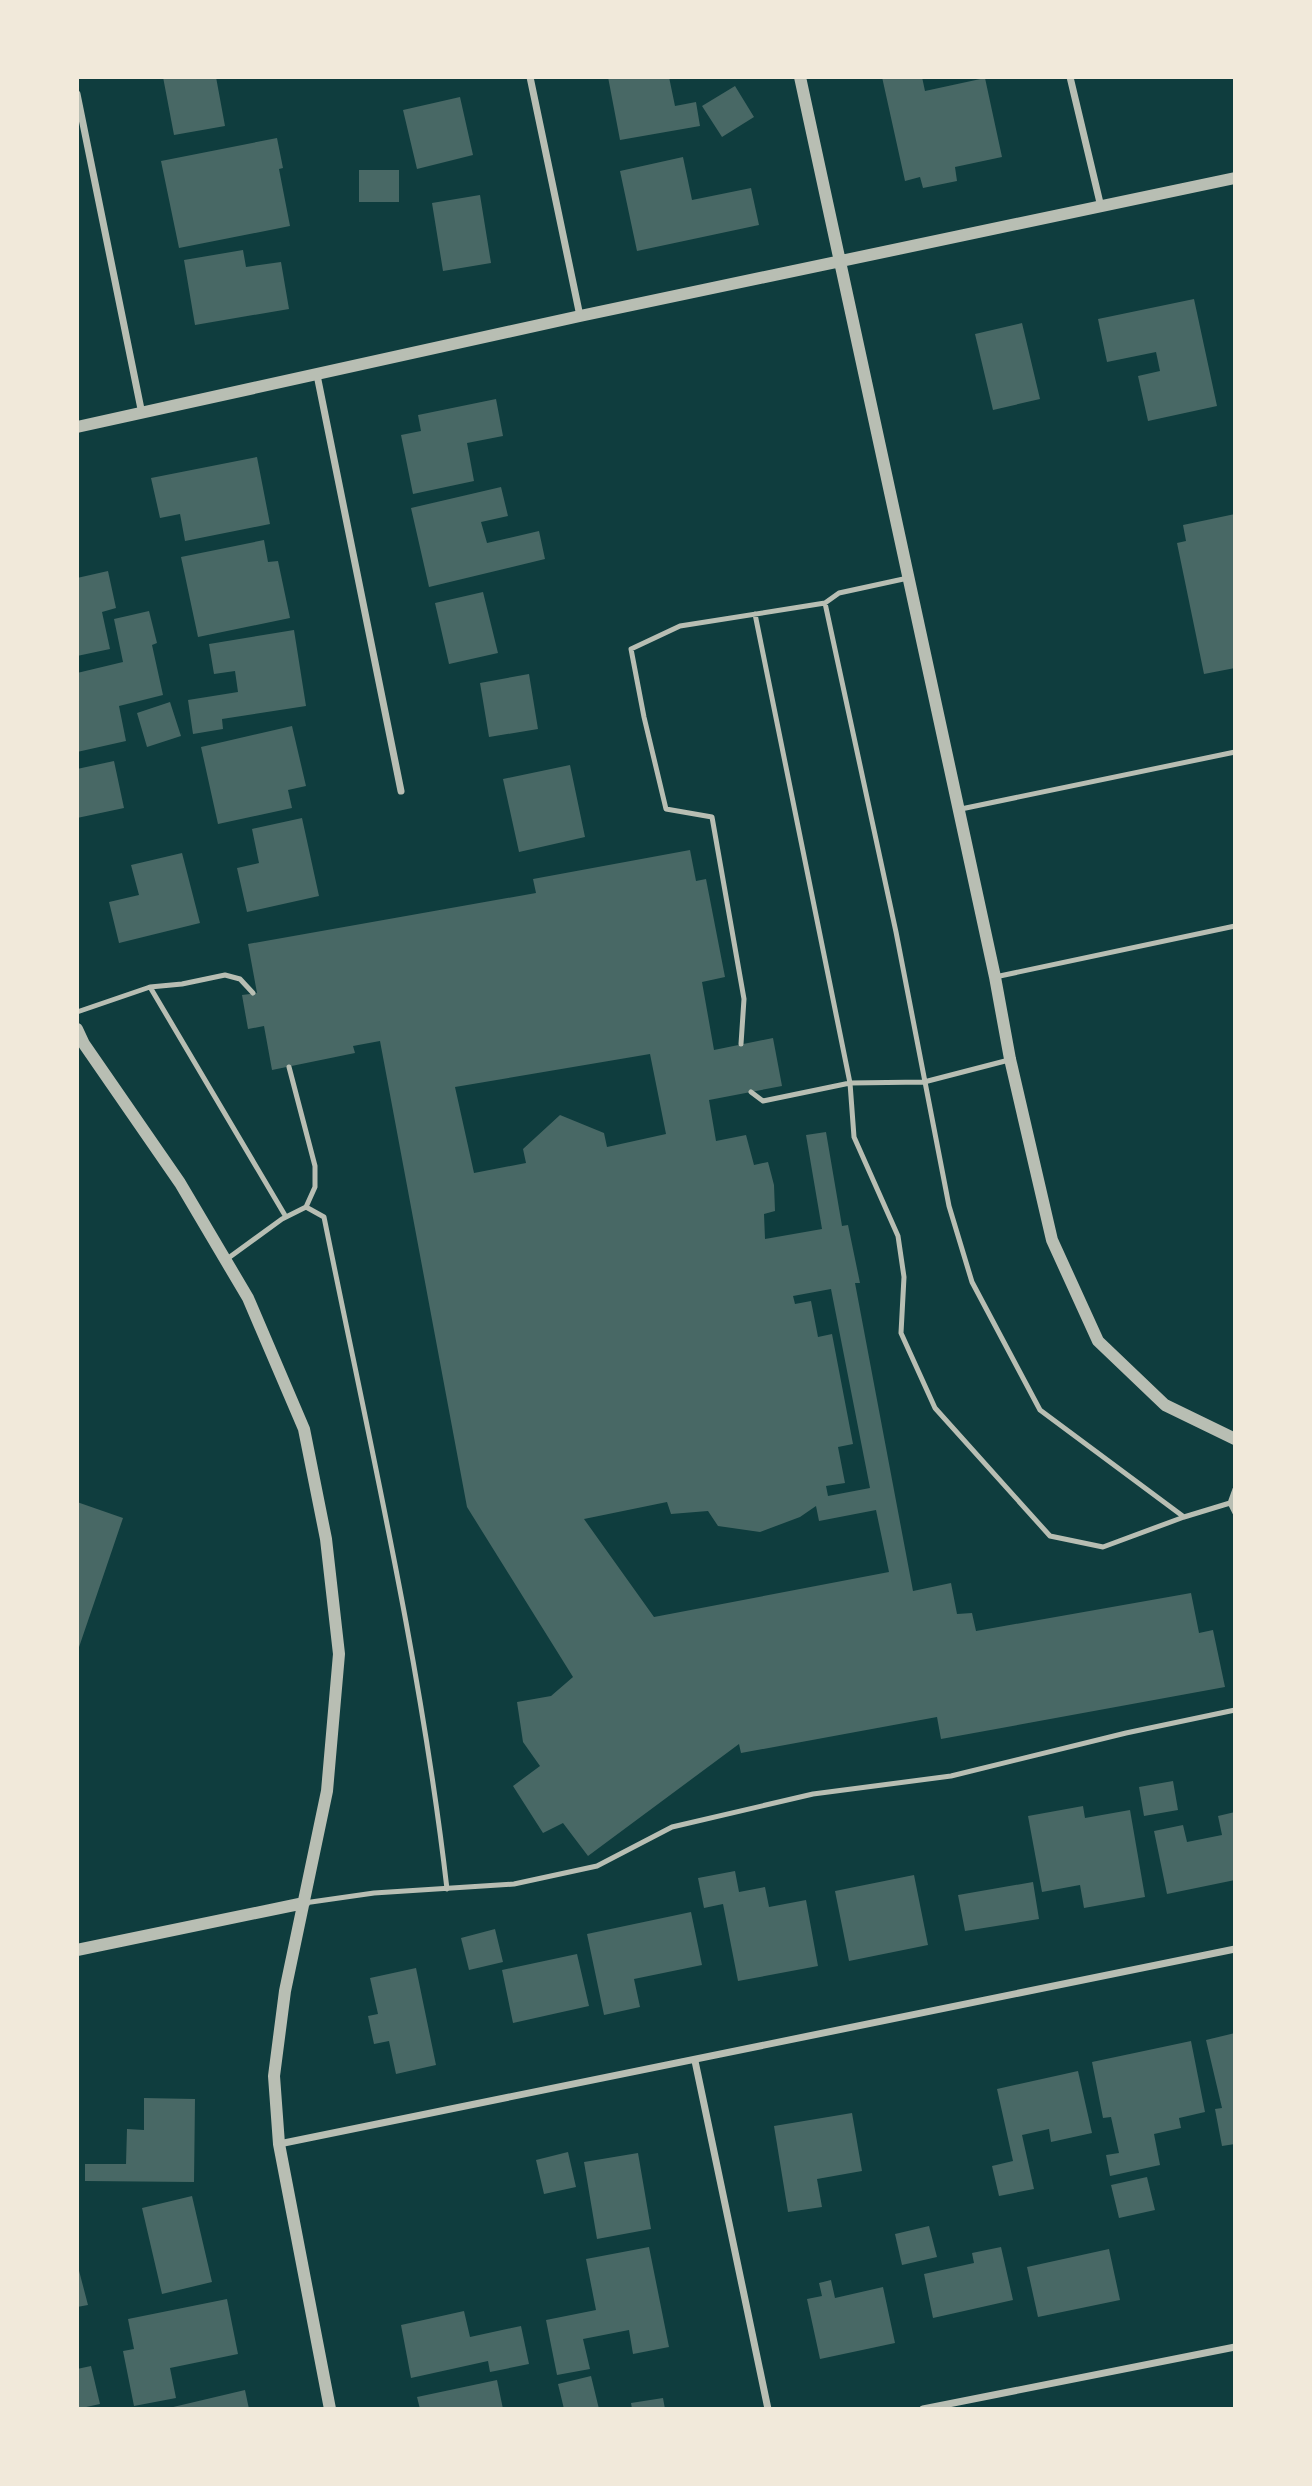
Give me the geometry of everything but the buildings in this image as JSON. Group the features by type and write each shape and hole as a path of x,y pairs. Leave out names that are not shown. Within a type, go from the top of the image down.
{"street":[{"path":"530,77 580,316"},
{"path":"800,77 995,977 1010,1059 1052,1240 1098,1341 1165,1405 1235,1440"},
{"path":"1070,77 1101,207"},
{"path":"77,94 142,414"},
{"path":"77,427 580,316 1235,178"},
{"path":"317,375 401,791"},
{"path":"77,1029 84,1044 180,1183 248,1298 304,1429 326,1539 339,1654 327,1791 285,1991 274,2076 279,2144 330,2409"},
{"path":"77,1950 304,1903"},
{"path":"279,2144 1235,1949"},
{"path":"695,2061 768,2409"},
{"path":"923,2409 1235,2347"}],"lane":[{"path":"741,1044 744,999 712,817 666,809 631,649 680,626 825,603 839,593 908,578"},
{"path":"825,603 921,1056 949,1206 972,1282 1040,1410 1184,1517"},
{"path":"755,614 849,1083 854,1137 898,1236 904,1277 901,1333 935,1408 1050,1536 1103,1547 1184,1517 1232,1505"},
{"path":"959,810 1235,752"},
{"path":"995,977 1235,926"},
{"path":"77,1012 150,987 225,975 240,979 253,993"},
{"path":"150,987 286,1217"},
{"path":"751,1092 763,1101 849,1083 924,1082 1010,1059"},
{"path":"225,1260 286,1217 306,1207 315,1187 315,1166 289,1067"},
{"path":"306,1207 324,1217 436,1790 447,1888"},
{"path":"1235,1489 1232,1505 1235,1513"},
{"path":"304,1903 374,1893 514,1884 597,1866 672,1827 813,1794 951,1776 1126,1733 1235,1710"}]}
